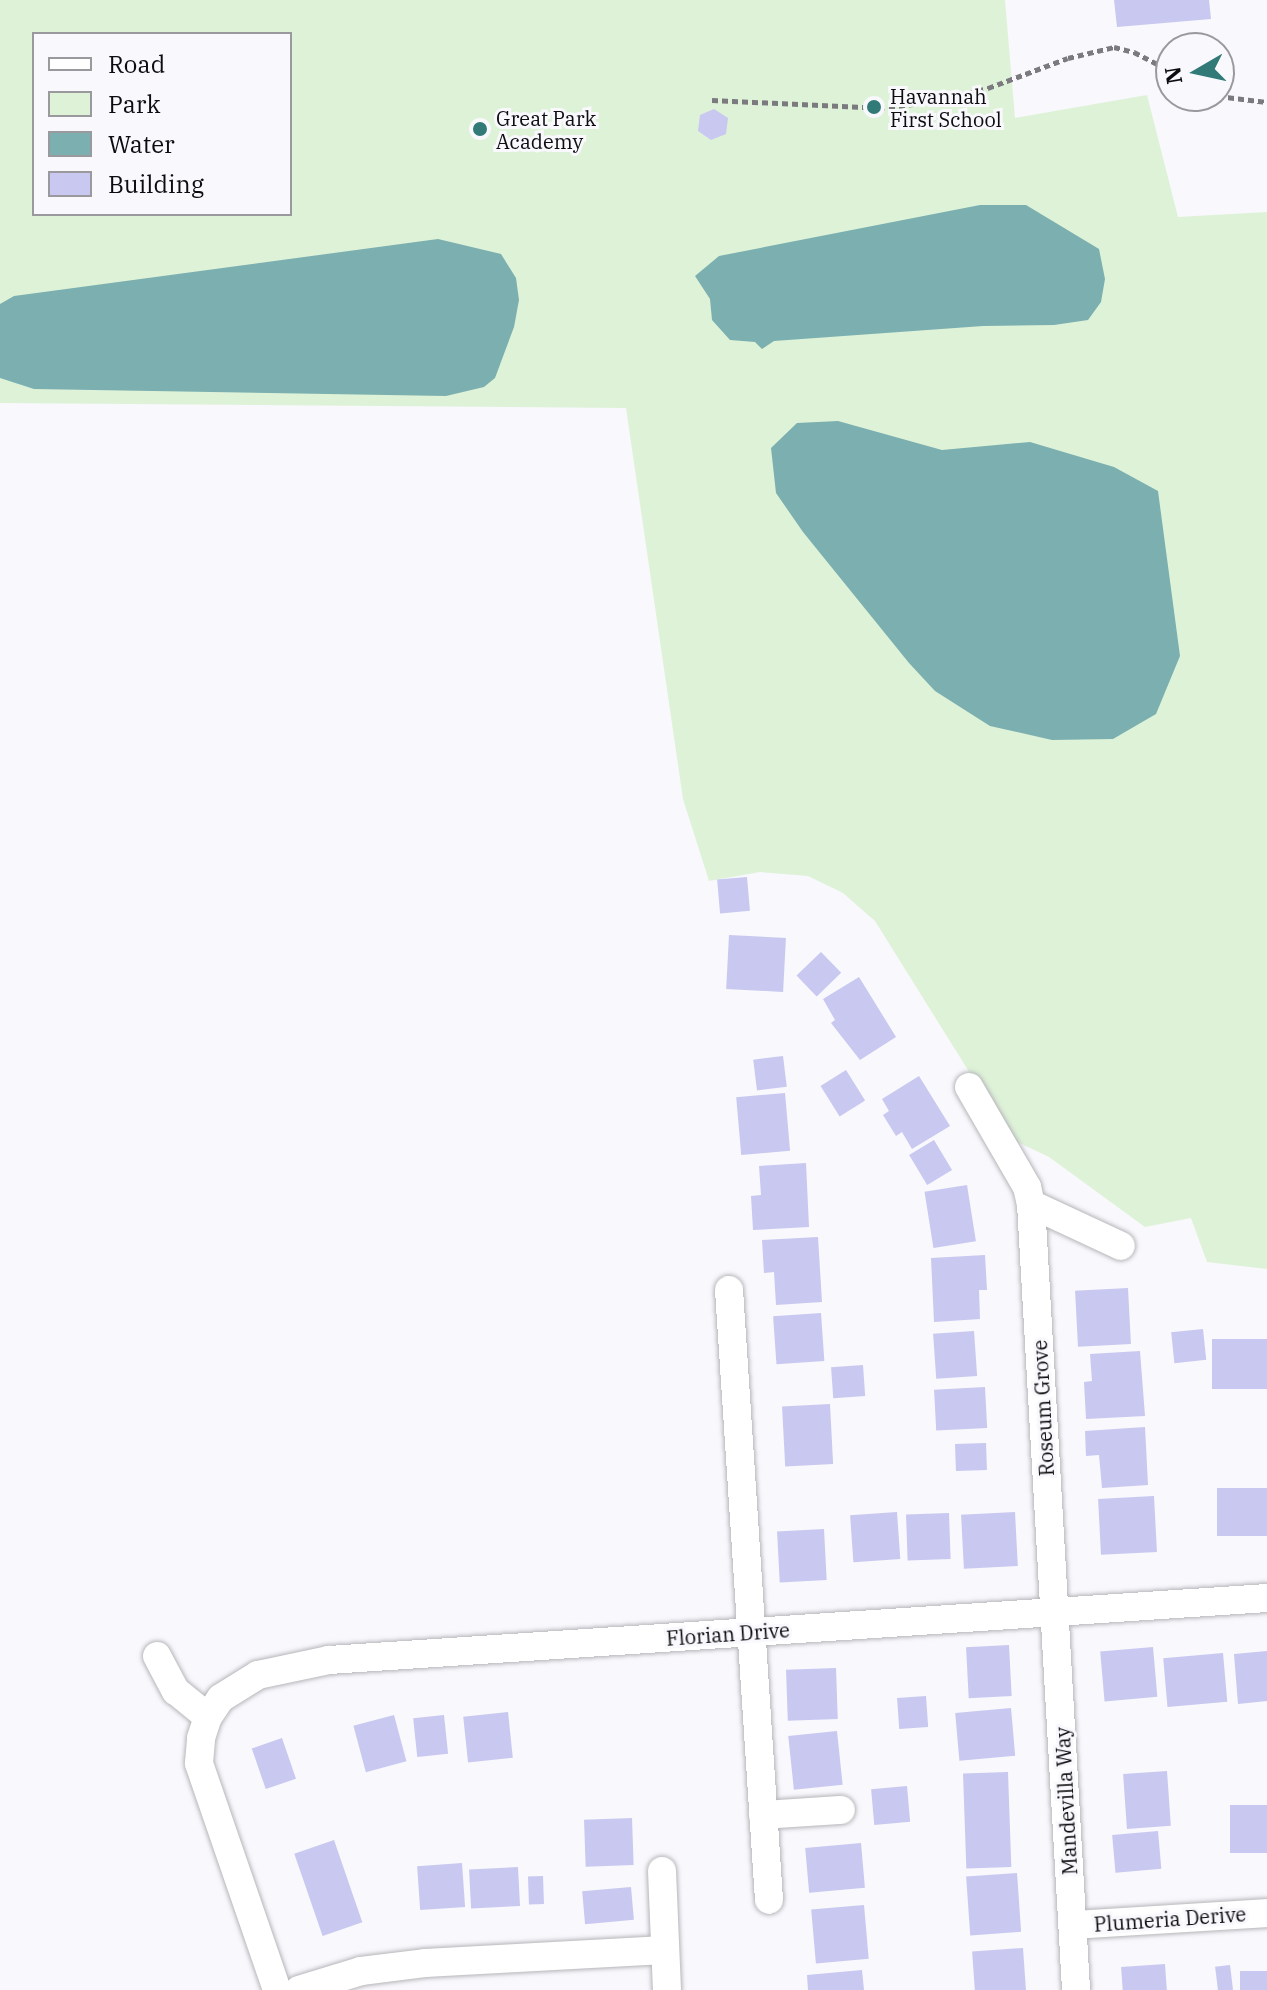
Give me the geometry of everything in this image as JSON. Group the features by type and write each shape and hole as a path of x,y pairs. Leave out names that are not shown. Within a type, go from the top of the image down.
{"street":[{"name":"Roseum Grove","path":"969,1087 1027,1187 1031,1204 1055,1612"},
{"path":"1031,1204 1121,1246"},
{"path":"729,1290 769,1900"},
{"name":"Florian Drive","path":"208,1717 221,1698 247,1680 329,1660 1267,1598"},
{"name":"Mandevilla Way","path":"1055,1612 1076,1990"},
{"path":"157,1656 176,1691 208,1717 201,1738 199,1763 277,1990"},
{"path":"763,1815 841,1810"},
{"path":"662,1871 667,1990"},
{"name":"Plumeria Derive","path":"1073,1925 1267,1913"},
{"path":"299,1990 361,1971 425,1963 665,1950"}],"path":[{"path":"712,100 879,108 939,101 988,88 1068,58 1114,47 1134,52 1155,63"},
{"path":"1235,98 1267,102"}],"green space":[{"path":"0,0 1005,0 1015,118 1147,95 1178,217 1267,212 1267,1269 1207,1262 1191,1218 1145,1227 1049,1157 1011,1139 875,921 843,893 808,876 760,872 709,881 683,799 626,408 0,403"}],"water":[{"path":"980,205 1026,205 1099,249 1105,279 1101,302 1088,320 1054,325 983,326 774,341 762,349 755,342 730,340 712,320 710,299 695,276 719,256"},
{"path":"438,239 501,254 516,278 519,300 514,327 495,378 484,387 446,396 34,389 0,378 0,304 14,296"},
{"path":"838,421 942,450 1030,442 1114,467 1158,491 1180,656 1156,714 1113,739 1052,740 990,726 935,691 803,532 776,493 771,448 797,423"}],"building":[{"path":"1114,0 1209,0 1211,19 1117,27"},
{"path":"714,109 728,118 726,134 711,140 698,131 700,115"},
{"path":"747,877 750,911 720,913 717,880"},
{"path":"729,935 786,938 783,992 726,989"},
{"path":"821,952 841,973 817,996 797,976"},
{"path":"859,977 896,1037 860,1060 831,1023 835,1020 823,999"},
{"path":"783,1056 787,1087 757,1090 753,1060"},
{"path":"846,1070 865,1101 840,1116 821,1086"},
{"path":"919,1076 950,1126 912,1149 902,1132 896,1136 883,1115 889,1111 882,1099"},
{"path":"785,1093 790,1151 741,1155 736,1097"},
{"path":"934,1140 952,1170 927,1185 909,1155"},
{"path":"806,1163 809,1227 753,1230 751,1196 761,1195 759,1166"},
{"path":"967,1185 976,1241 933,1248 925,1192"},
{"path":"818,1237 822,1302 776,1305 774,1272 764,1273 762,1240"},
{"path":"985,1255 987,1290 979,1290 980,1319 934,1322 931,1258"},
{"path":"1128,1288 1131,1344 1078,1347 1075,1291"},
{"path":"821,1313 824,1361 776,1364 773,1316"},
{"path":"1203,1329 1206,1360 1174,1363 1171,1332"},
{"path":"974,1331 977,1376 936,1379 933,1334"},
{"path":"1212,1339 1267,1339 1267,1389 1212,1389"},
{"path":"1140,1351 1145,1416 1086,1419 1084,1382 1092,1381 1090,1354"},
{"path":"863,1365 865,1396 833,1398 831,1367"},
{"path":"985,1387 987,1428 936,1431 934,1390"},
{"path":"830,1404 833,1464 785,1466 782,1407"},
{"path":"1145,1427 1148,1485 1102,1488 1099,1455 1086,1456 1085,1431"},
{"path":"986,1443 987,1470 956,1471 955,1444"},
{"path":"1217,1488 1267,1488 1267,1536 1217,1536"},
{"path":"1154,1496 1157,1552 1101,1555 1098,1499"},
{"path":"897,1512 900,1559 853,1562 850,1515"},
{"path":"1015,1512 1018,1566 964,1569 961,1515"},
{"path":"949,1513 951,1559 908,1560 906,1515"},
{"path":"824,1529 827,1580 780,1582 777,1531"},
{"path":"1009,1645 1012,1696 969,1698 966,1647"},
{"path":"1153,1647 1157,1697 1105,1701 1100,1652"},
{"path":"1267,1651 1267,1701 1238,1704 1234,1654"},
{"path":"1223,1653 1227,1702 1167,1707 1163,1658"},
{"path":"836,1668 838,1719 788,1721 786,1670"},
{"path":"926,1696 928,1727 899,1729 897,1698"},
{"path":"1011,1708 1015,1756 959,1761 955,1713"},
{"path":"508,1712 513,1758 468,1762 463,1717"},
{"path":"394,1715 406,1761 366,1772 353,1726"},
{"path":"444,1715 448,1754 417,1757 413,1718"},
{"path":"837,1731 843,1785 794,1790 788,1736"},
{"path":"282,1738 296,1779 266,1789 252,1748"},
{"path":"1167,1771 1171,1826 1127,1829 1123,1774"},
{"path":"1008,1772 1011,1867 966,1869 963,1774"},
{"path":"907,1786 910,1822 874,1825 871,1789"},
{"path":"1230,1805 1267,1805 1267,1853 1230,1853"},
{"path":"632,1818 634,1865 586,1867 584,1820"},
{"path":"1158,1831 1161,1869 1115,1873 1112,1835"},
{"path":"334,1840 362,1922 323,1936 294,1854"},
{"path":"861,1843 865,1888 809,1893 805,1848"},
{"path":"462,1863 465,1907 420,1910 417,1866"},
{"path":"518,1867 520,1906 471,1909 469,1870"},
{"path":"1017,1873 1021,1932 970,1935 966,1877"},
{"path":"543,1876 544,1904 529,1905 528,1877"},
{"path":"631,1887 634,1920 585,1924 582,1891"},
{"path":"864,1905 869,1959 816,1963 811,1910"},
{"path":"1023,1948 1026,1990 975,1990 972,1952"},
{"path":"1165,1964 1167,1990 1123,1990 1121,1967"},
{"path":"1230,1965 1233,1990 1218,1990 1215,1967"},
{"path":"862,1970 864,1990 808,1990 807,1975"},
{"path":"1240,1971 1267,1971 1267,1990 1240,1990"}],"place":[{"name":"Havannah First School","path":"874,107"},
{"name":"Great Park Academy","path":"480,129"}]}
